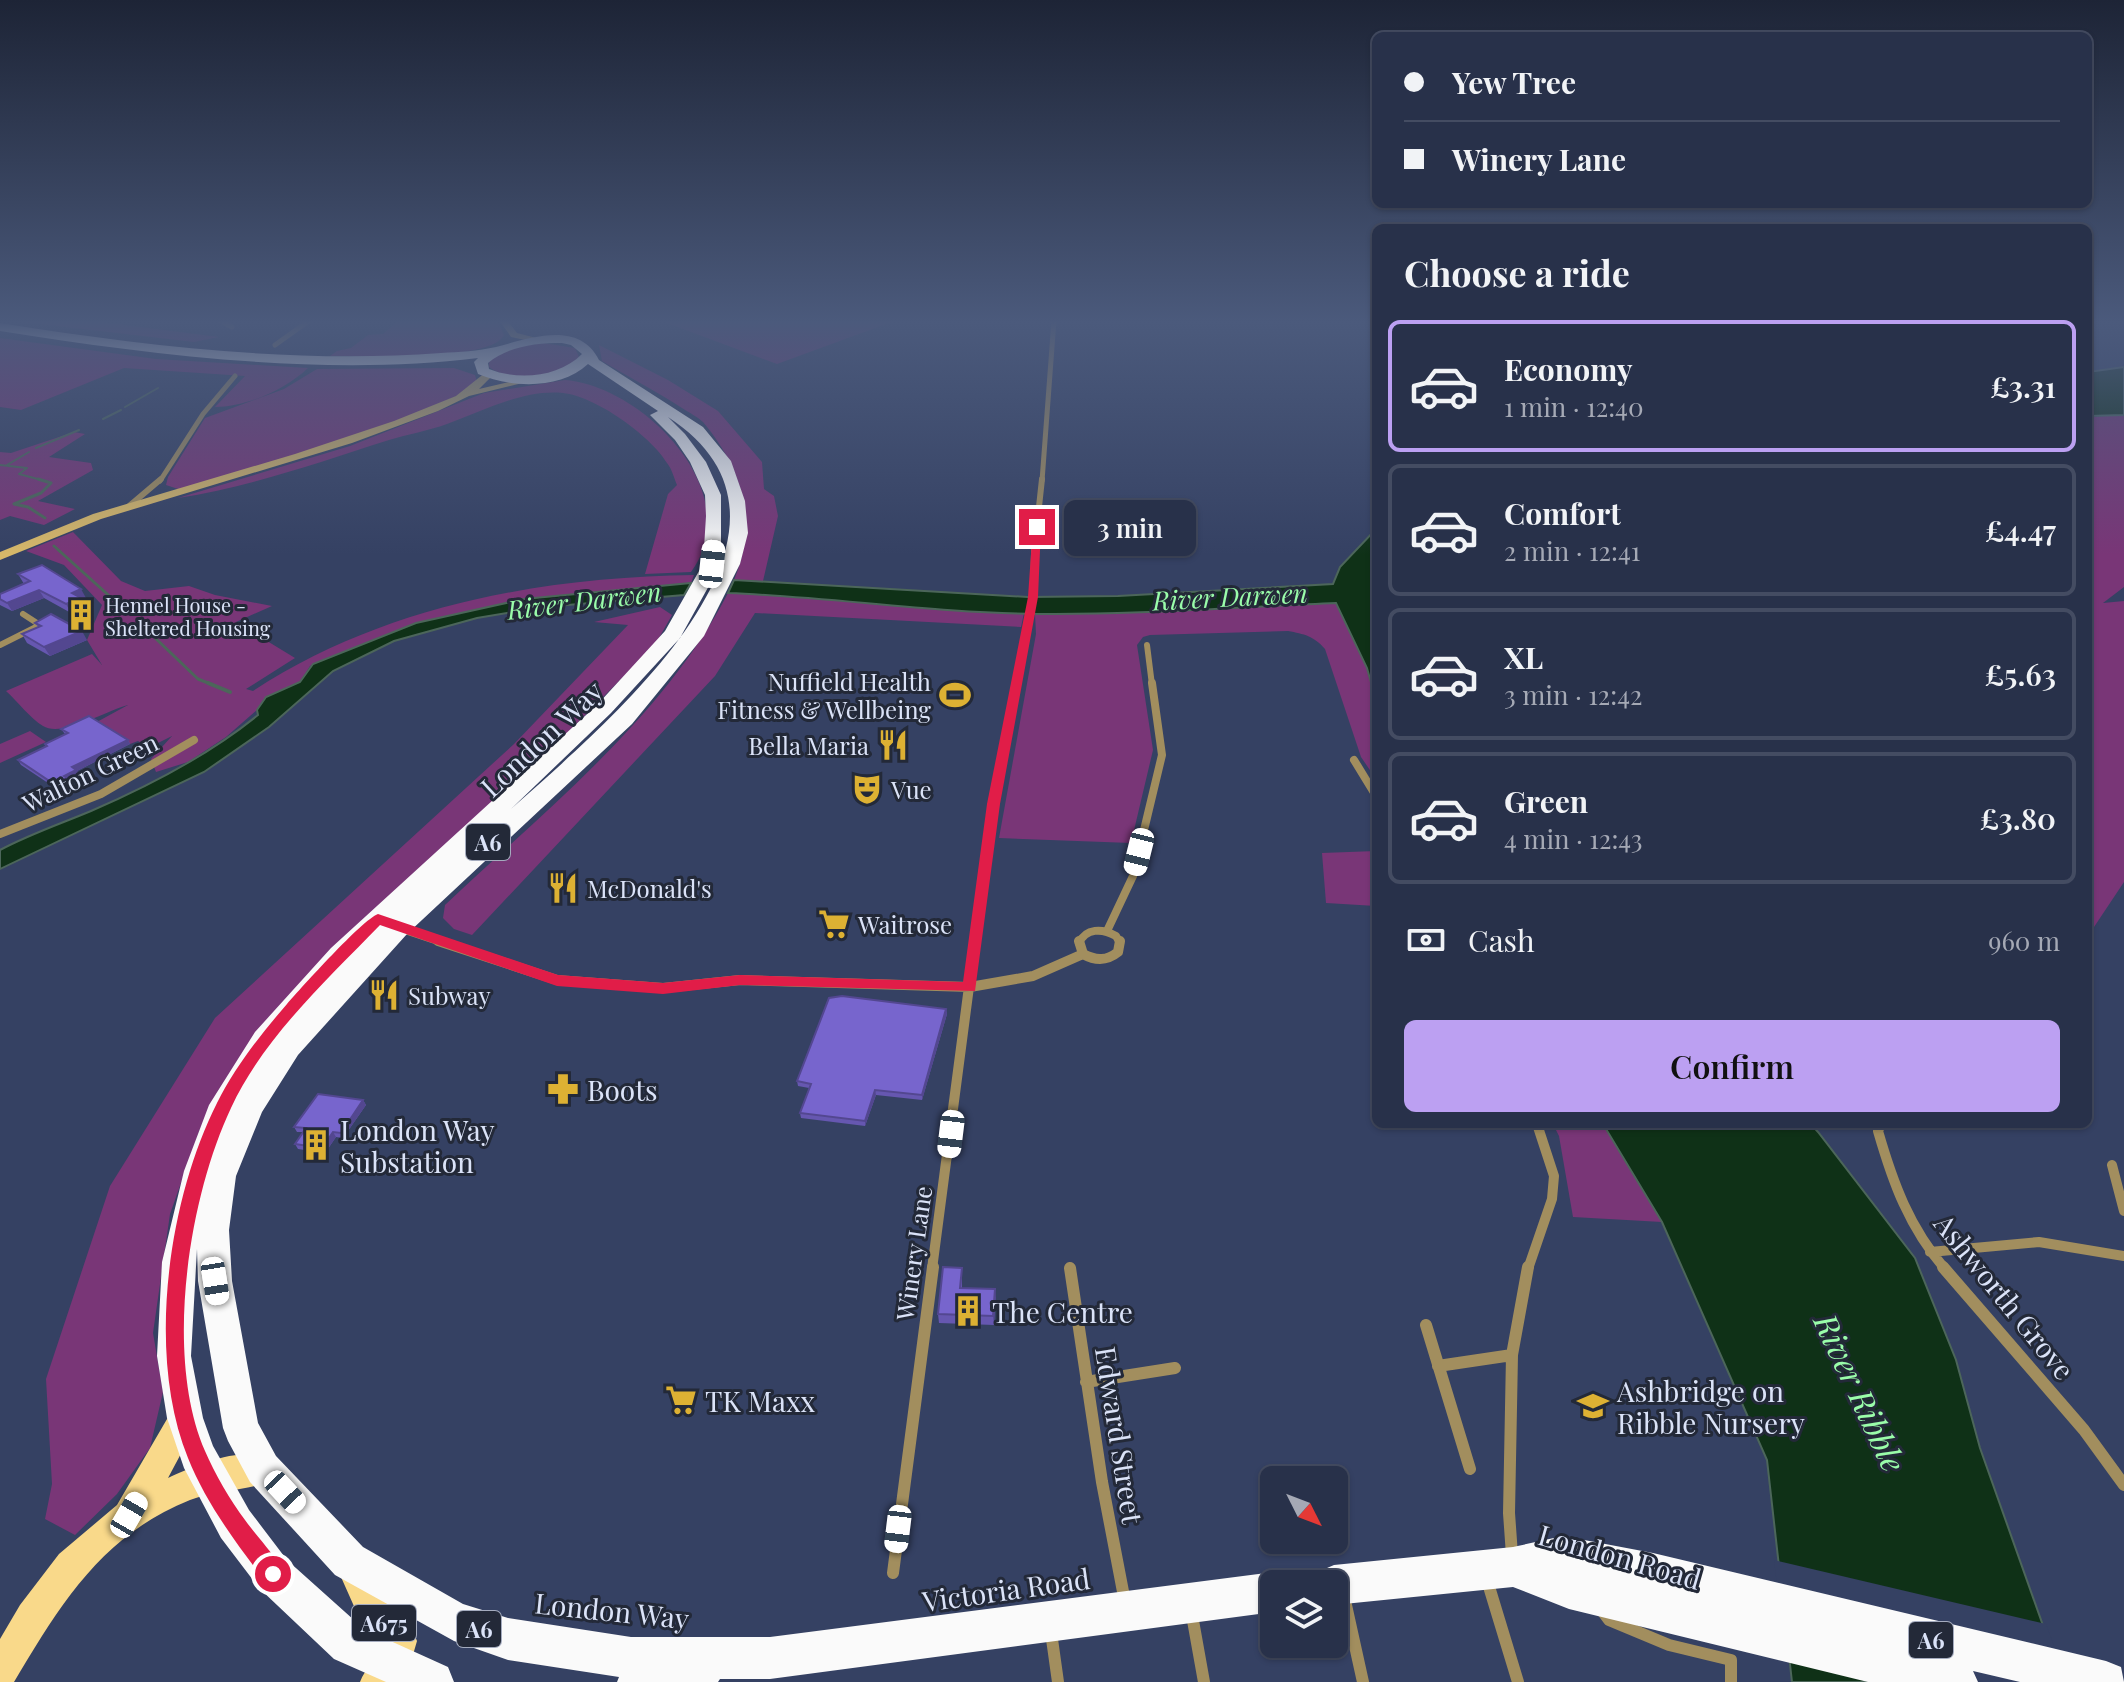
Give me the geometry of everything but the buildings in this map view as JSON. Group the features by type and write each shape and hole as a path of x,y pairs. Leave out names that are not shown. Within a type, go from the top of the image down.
{"highway":[{"name":"London Way","path":"630,398 661,418 698,462 713,495 715,535 722,564"},
{"name":"London Way","path":"433,1682 385,1674 273,1574 235,1524 197,1455 185,1418 174,1356 178,1262 200,1171 224,1105 265,1040 305,993 451,876 624,719 683,635 739,533 737,501 725,464 698,430 648,398"},
{"name":"London Way","path":"388,924 288,1047 249,1107 220,1176 213,1230 215,1281 241,1428 263,1469 349,1561 454,1621 508,1639 631,1658 749,1659"},
{"name":"London Road","path":"1498,1567 1563,1556 1781,1621"},
{"name":"A6","path":"1348,1583 1498,1567"},
{"name":"London Road","path":"1498,1567 1587,1593 1781,1621"},
{"name":"Victoria Road","path":"749,1659 1050,1623 1260,1594"},
{"name":"A6","path":"1781,1621 2094,1679"},
{"name":"A6","path":"1781,1621 1957,1682"},
{"name":"A6","path":"638,1682 749,1659"}],"main road":[{"path":"0,556 47,535 128,507 334,446 455,398"},
{"path":"129,1515 185,1418"},
{"path":"0,1672 59,1578 129,1515 162,1497 211,1478 263,1469"},
{"name":"A675","path":"349,1561 373,1610 400,1641 385,1674"}],"street":[{"path":"128,507 158,484 216,398"},
{"name":"Winery Lane","path":"893,1573 993,804 1033,598 1034,553 1049,398"},
{"path":"158,484 159,493 167,496"},
{"path":"0,645 40,625 23,614"},
{"path":"1107,931 1133,876 1162,755 1147,645"},
{"name":"Walton Green","path":"0,834 75,806 153,766 194,740"},
{"path":"1354,760 1372,789"},
{"path":"388,924 557,980 663,988 740,980 970,987 1033,976 1083,954"},
{"path":"1094,930 1107,931 1120,940 1116,954 1097,960 1083,954 1078,946 1083,935 1094,930"},
{"path":"1518,1682 1498,1567 1509,1513 1512,1355 1530,1256 1552,1199 1554,1176 1538,1128"},
{"name":"Ashworth Grove","path":"1878,1128 1894,1188 1930,1252 2084,1430 2124,1485"},
{"path":"2112,1165 2124,1211"},
{"path":"1930,1252 2039,1242 2124,1256"},
{"name":"Edward Street","path":"1070,1268 1086,1382 1126,1611"},
{"path":"1426,1325 1470,1469"},
{"path":"1438,1366 1512,1355"},
{"path":"1086,1382 1175,1368"},
{"path":"1587,1593 1609,1620 1669,1645 1731,1660 1731,1682"},
{"path":"1190,1602 1204,1682"},
{"path":"1050,1623 1058,1682"},
{"path":"1348,1625 1363,1682"}],"shaded area":[{"path":"0,398 49,398 21,410 0,407"},
{"path":"223,398 256,398 239,404 215,407"},
{"path":"258,398 451,398 378,429 181,490 166,485 205,418"},
{"path":"470,398 516,398 440,426 285,473 178,498 350,446"},
{"path":"583,398 626,401 654,423 679,449 697,478 707,510 705,541 691,572 645,574 668,494 677,485 669,465 648,441 621,419"},
{"path":"666,398 698,398 718,411 762,462 764,489 774,496 778,516 763,581 734,580 745,537 742,496 727,458 698,418"},
{"path":"2124,415 2124,587 2103,603 2124,601 2124,882 2092,928 2092,417"},
{"path":"74,432 85,434 49,457 91,463 93,470 38,501 75,509 44,525 10,516 0,520 0,452 11,453"},
{"path":"73,532 121,581 145,591 189,586 215,595 272,606 236,622 295,658 246,689 253,691 355,637 409,617 465,602 579,582 694,575 691,583 524,599 416,623 310,666 300,682 266,697 257,710 226,737 188,762 156,772 151,759 172,736 148,748 138,741 130,744 95,723 128,705 73,726 51,729 33,719 6,691 92,654 102,665 87,640 102,605 64,565 26,551"},
{"path":"728,593 1024,613 1021,627 755,613 715,676 472,935 454,929 443,918 445,905 562,797 637,721 671,681"},
{"path":"1336,603 1367,668 1372,686 1372,773 1361,757 1325,649 1313,638 1288,631 1150,635 1143,637 1137,645 1153,750 1131,843 999,838 1036,634 1035,614"},
{"path":"660,607 672,615 655,645 241,1060 200,1129 170,1214 153,1333 163,1392 150,1448 117,1494 75,1535 45,1519 52,1484 46,1379 110,1186 215,1018 514,744 628,625 594,622"},
{"path":"30,731 46,742 0,763 0,744"},
{"path":"1372,851 1372,906 1326,903 1322,853"},
{"path":"1555,1128 1605,1128 1662,1222 1573,1217"}],"water":[{"path":"2092,398 2124,398 2124,415 2092,416"},
{"name":"River Darwen","path":"1372,533 1372,686 1367,668 1336,603 1038,614 728,593 734,580 1028,597 1118,596 1333,584 1340,567"},
{"path":"691,583 684,595 544,607 477,618 394,641 333,671 269,727 204,772 0,869 0,850 178,769 239,730 258,715 257,710 266,697 300,682 313,664 416,623 524,599"},
{"name":"River Ribble","path":"1605,1128 1814,1128 1818,1132 1915,1258 1956,1360 1980,1448 2063,1682 1792,1682 1767,1460 1662,1222"}],"pier":[{"path":"1774,1560 2046,1624 2067,1682 1883,1682 1786,1658"}],"waterway":[{"path":"125,407 140,398"},
{"path":"103,419 121,410"},
{"path":"36,448 79,430"},
{"path":"7,465 29,452"},
{"path":"0,465 27,468 19,474 41,480"},
{"path":"41,480 45,481"},
{"path":"41,480 51,483 41,493 14,504 28,507 45,518"},
{"path":"54,546 116,602"},
{"path":"150,633 198,679 208,683"},
{"path":"208,683 213,685"},
{"path":"208,683 230,692"}],"place":[{"name":"Hennel House - Sheltered Housing","path":"81,615"},
{"name":"Nuffield Health Fitness & Wellbeing","path":"955,695"},
{"name":"Bella Maria","path":"893,745"},
{"name":"Vue","path":"867,789"},
{"name":"McDonald's","path":"563,888"},
{"name":"Waitrose","path":"834,924"},
{"name":"Subway","path":"384,995"},
{"name":"Boots","path":"563,1089"},
{"name":"London Way Substation","path":"316,1145"},
{"name":"The Centre","path":"968,1311"},
{"name":"TK Maxx","path":"681,1400"},
{"name":"Ashbridge on Ribble Nursery","path":"1593,1406"}],"route":[{"path":"273,1574 235,1524 197,1455 185,1418 174,1356 178,1262 200,1171 224,1105 265,1040 340,955 378,919 557,980 591,984 663,988 740,980 970,987 993,804 1033,597 1037,527"}]}
